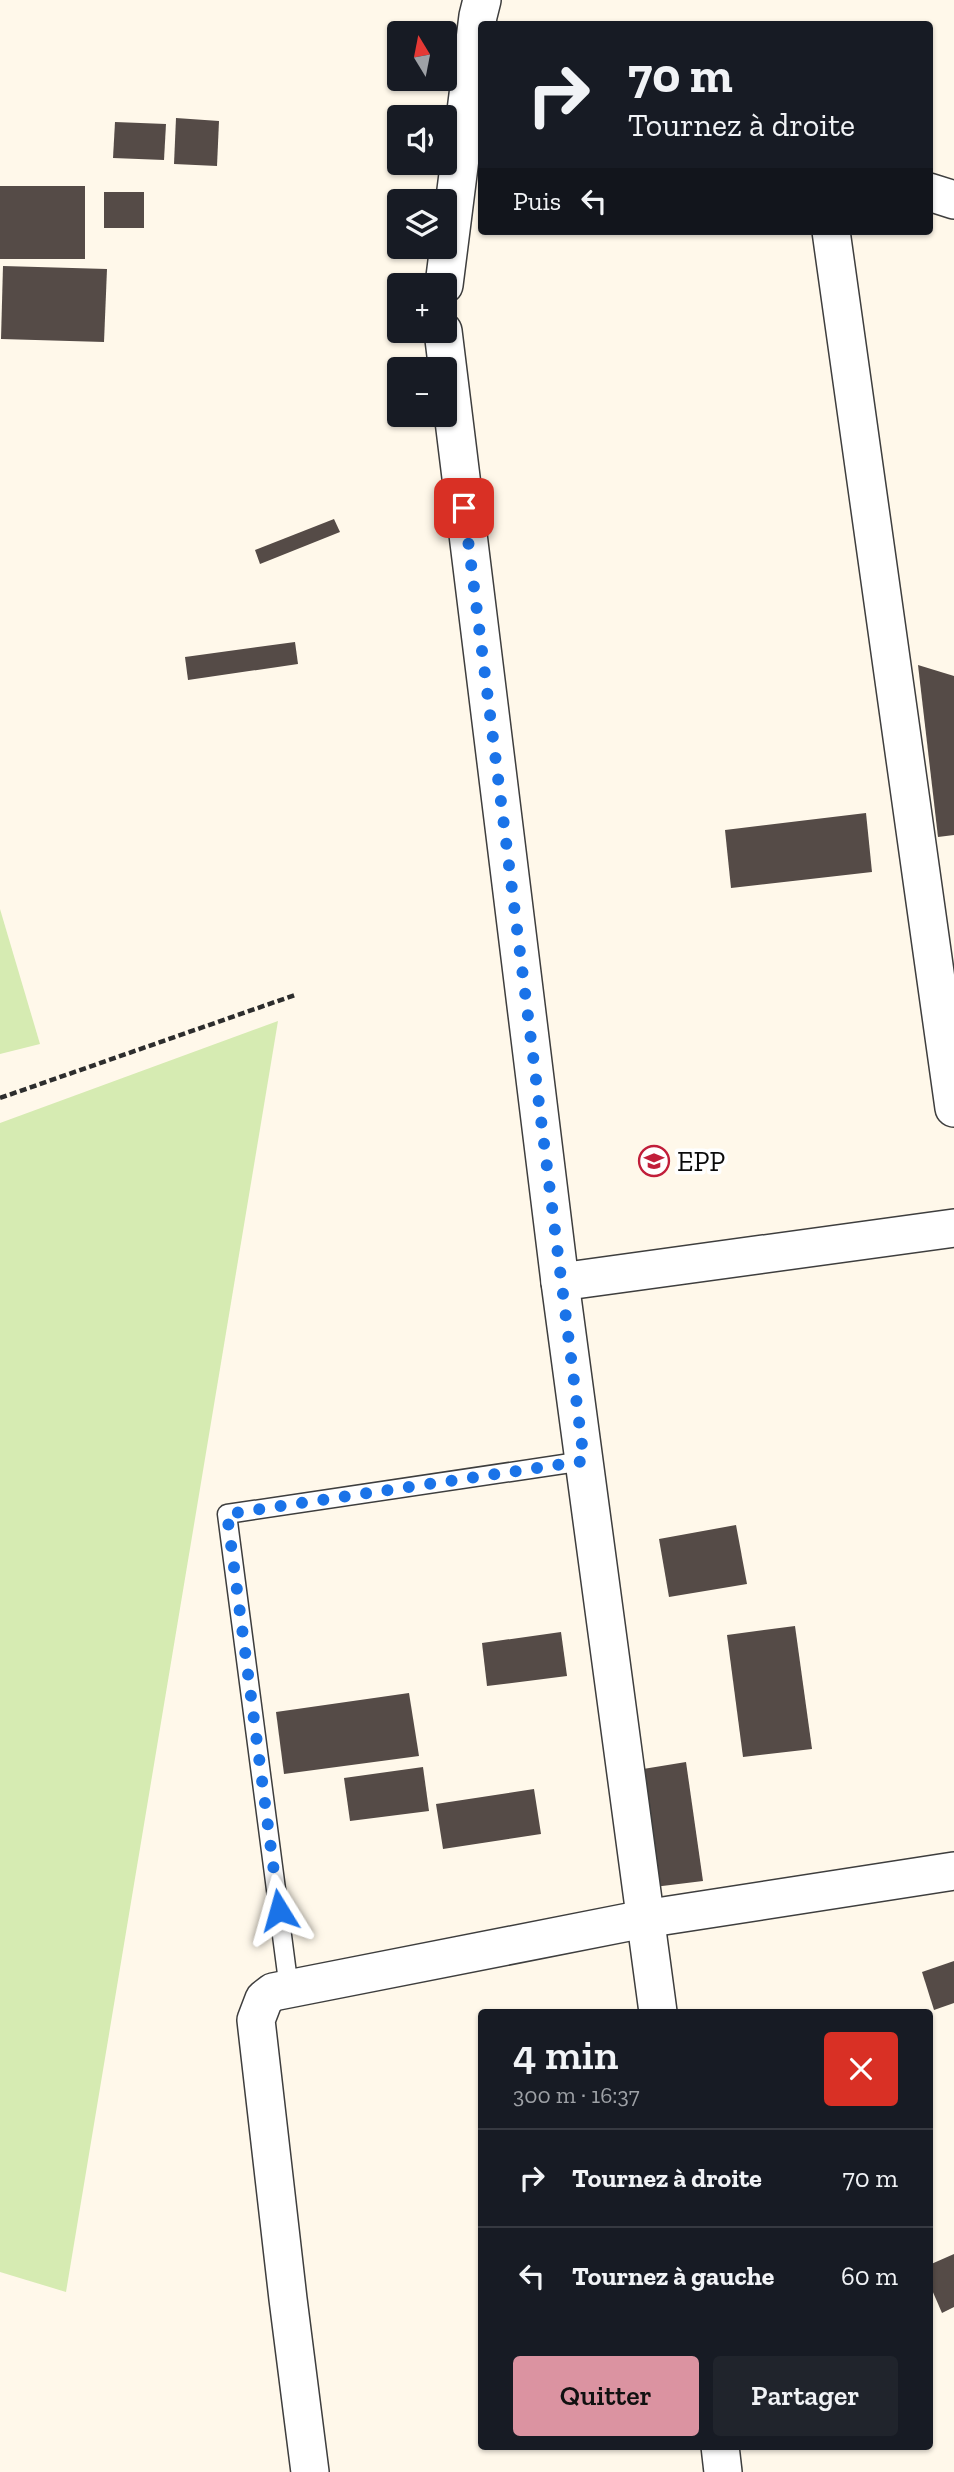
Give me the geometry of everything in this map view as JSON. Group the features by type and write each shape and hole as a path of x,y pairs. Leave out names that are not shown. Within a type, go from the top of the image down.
{"street":[{"path":"446,273 478,66"},
{"path":"933,193 954,200"},
{"path":"832,235 954,1108"},
{"path":"444,343 560,1282 658,2009"},
{"path":"560,1282 954,1228"},
{"path":"310,2472 256,2020 264,1999 273,1992 644,1919 954,1871"},
{"path":"720,2450 723,2472"}],"lane":[{"path":"289,1989 227,1514 584,1461"}],"path":[{"path":"0,1098 295,995"}],"green space":[{"path":"0,909 40,1044 0,1054"},
{"path":"278,1021 66,2292 0,2272 0,1123"}],"building":[{"path":"176,118 219,121 217,166 174,164"},
{"path":"115,122 166,124 164,160 113,158"},
{"path":"0,186 85,186 85,259 0,259"},
{"path":"104,192 144,192 144,228 104,228"},
{"path":"3,266 107,269 104,342 1,339"},
{"path":"334,519 340,532 260,564 255,550"},
{"path":"295,642 298,664 188,680 185,657"},
{"path":"918,665 954,676 954,835 938,837"},
{"path":"866,813 872,872 731,888 725,830"},
{"path":"736,1525 747,1584 669,1597 659,1539"},
{"path":"795,1626 812,1749 743,1757 727,1635"},
{"path":"561,1632 567,1676 487,1686 482,1643"},
{"path":"409,1693 419,1756 284,1774 276,1712"},
{"path":"686,1762 703,1881 654,1887 637,1770"},
{"path":"423,1767 429,1811 350,1821 344,1778"},
{"path":"534,1789 541,1834 443,1849 436,1804"},
{"path":"954,1961 954,2003 934,2010 922,1972"},
{"path":"954,2254 954,2307 942,2313 933,2292 933,2263"}],"place":[{"name":"EPP","path":"654,1161"}],"route":[{"path":"279,1910 227,1514 584,1461 464,508"}]}
